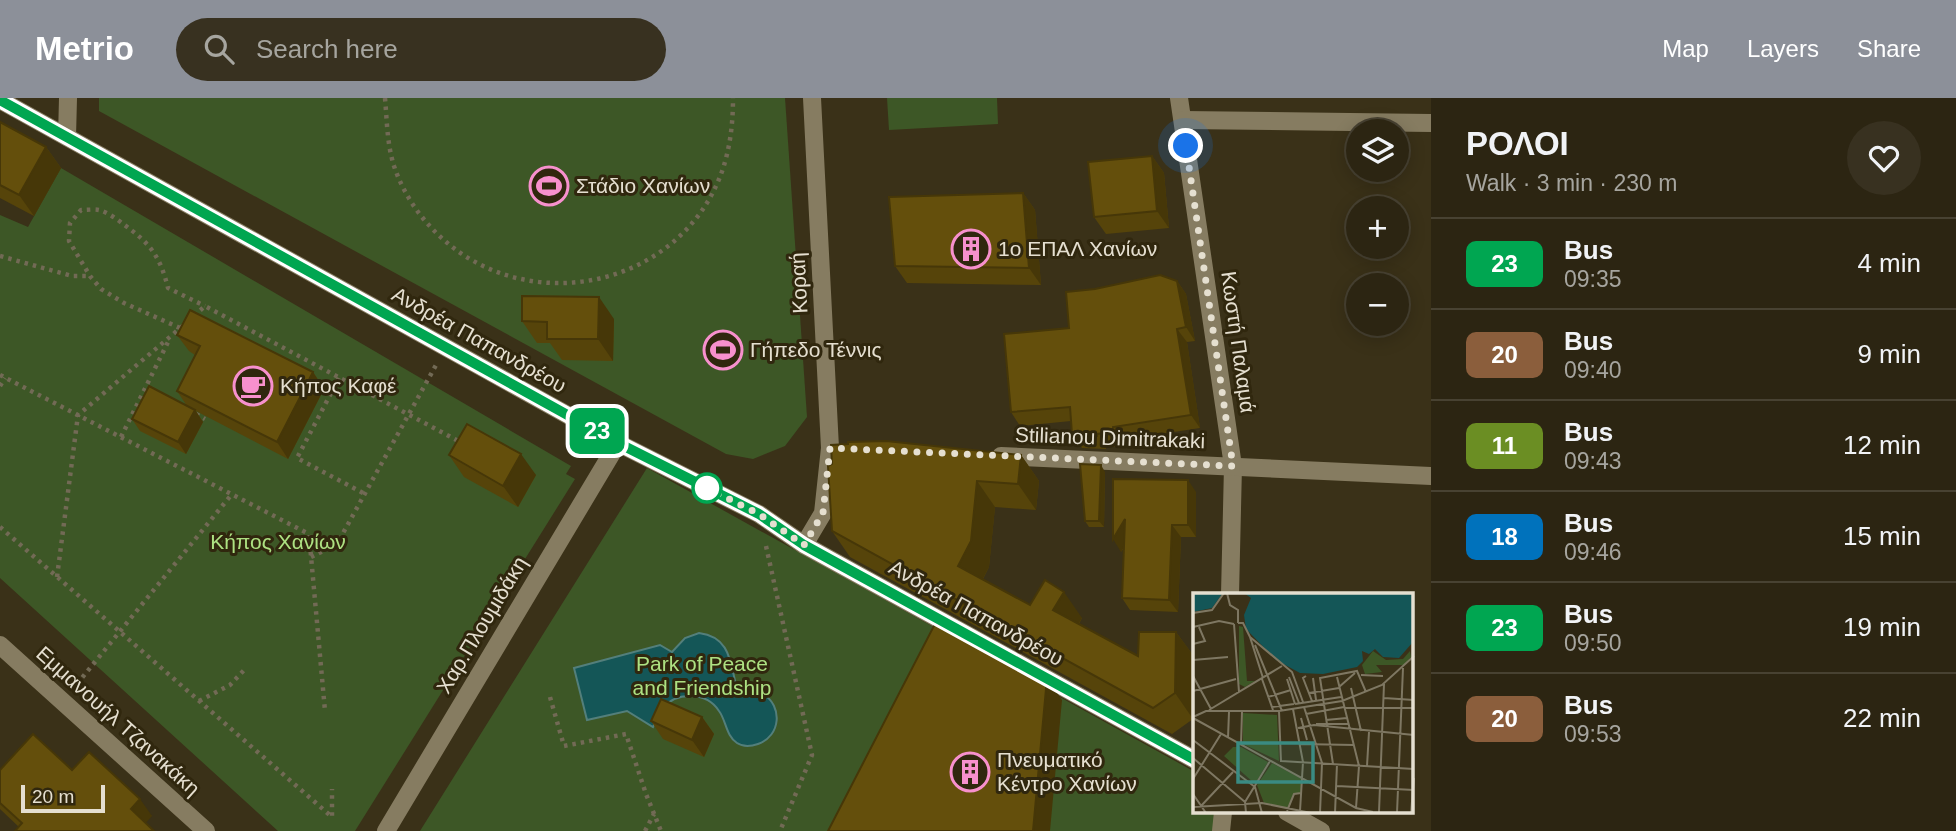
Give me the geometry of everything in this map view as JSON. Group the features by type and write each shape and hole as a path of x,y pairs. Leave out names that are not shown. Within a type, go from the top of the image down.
{"street":[{"path":"67,137 68,98"},
{"name":"Κοραή","path":"804,545 823,513 837,449 813,98"},
{"name":"Κωστή Παλαμά","path":"1179,98 1233,466 1230,593"},
{"name":"Ανδρέα Παπανδρέου","path":"0,100 618,443 759,514 804,545 1193,759"},
{"path":"1182,120 1431,123"},
{"name":"Χαρ.Πλουμιδάκη","path":"386,831 618,443"},
{"name":"Stilianou Dimitrakaki","path":"982,455 1431,476"},
{"name":"Εμμανουήλ Τζανακάκη","path":"0,645 206,831"},
{"path":"1291,814 1321,831"}],"path":[{"path":"385,98 389,144 395,167 411,201 433,230 451,247 494,271 530,281 567,284 604,278 639,265 661,251 697,217 711,196 726,161 733,124 733,98"},
{"path":"180,328 124,303 102,289 90,276 69,241 70,223 82,210 99,210 117,220 150,246 163,270 168,288 466,444"},
{"path":"0,256 72,276 90,276"},
{"path":"57,577 78,415 205,306"},
{"path":"121,437 171,336"},
{"path":"311,556 337,544 446,347"},
{"path":"0,386 3,376 309,534 325,711"},
{"path":"339,378 297,458 365,494"},
{"path":"145,388 155,394"},
{"path":"191,412 205,419"},
{"path":"62,700 232,494"},
{"path":"759,514 812,755 780,831"},
{"path":"0,527 332,817 332,789"},
{"path":"199,701 230,685 246,668"},
{"path":"550,697 564,747 626,734 661,831"},
{"path":"645,831 654,814"}],"green space":[{"path":"99,98 785,98 807,417 785,446 753,459 726,454 99,111"},
{"path":"887,98 997,98 998,124 889,130"},
{"name":"Κήπος Χανίων","path":"61,168 571,466 566,474 575,479 355,831 278,831 0,578 0,215 28,227"},
{"name":"Park of Peace and Friendship","path":"647,468 1193,771 1193,814 1218,814 1216,831 420,831"}],"water":[{"path":"699,633 710,635 723,646 737,689 760,692 774,706 777,720 775,728 766,740 750,746 737,743 714,705 700,697 692,696 669,702 653,727 627,711 587,720 574,668 660,645 672,652 685,638"}],"building":[{"path":"0,122 46,147 19,195 0,185"},
{"path":"1152,156 1157,211 1094,217 1088,162"},
{"name":"1ο ΕΠΑΛ Χανίων","path":"1023,193 1029,268 895,266 889,197"},
{"path":"1160,275 1177,281 1186,327 1177,329 1191,415 1113,427 1113,432 1097,436 1072,434 1070,407 1011,412 1004,334 1069,328 1066,292 1095,289"},
{"path":"522,296 599,297 598,339 547,339 547,322 522,321"},
{"path":"190,310 313,372 277,442 177,391 200,346 177,335"},
{"path":"149,386 195,410 178,442 132,419"},
{"path":"467,424 521,454 503,486 449,455"},
{"path":"886,441 1021,455 1018,484 977,481 971,541 958,566 1030,605 1045,580 1064,592 1053,610 1138,656 1139,632 1176,632 1175,693 1153,708 832,531 828,466 832,464 831,445"},
{"path":"1080,464 1101,465 1099,521 1085,521"},
{"path":"1113,479 1188,480 1188,525 1172,525 1169,600 1122,598 1125,519 1113,539"},
{"name":"Πνευματικό Κέντρο Χανίων","path":"938,618 1047,678 1033,831 828,831"},
{"path":"661,699 702,717 692,740 651,721"},
{"path":"33,734 72,770 89,752 140,799 131,809 154,831 15,831 22,823 0,803 0,770"}],"bus line":[{"name":"23","path":"0,100 618,443 759,514 804,545 1193,759"}],"place":[{"name":"Στάδιο Χανίων","path":"549,186"},
{"name":"1ο ΕΠΑΛ Χανίων","path":"971,249"},
{"name":"Γήπεδο Τέννις","path":"723,350"},
{"name":"Κήπος Καφέ","path":"253,386"},
{"name":"Πνευματικό Κέντρο Χανίων","path":"970,772"}],"route":[{"path":"707,488 759,514 804,545 823,513 830,448 1233,466 1186,146"}]}
